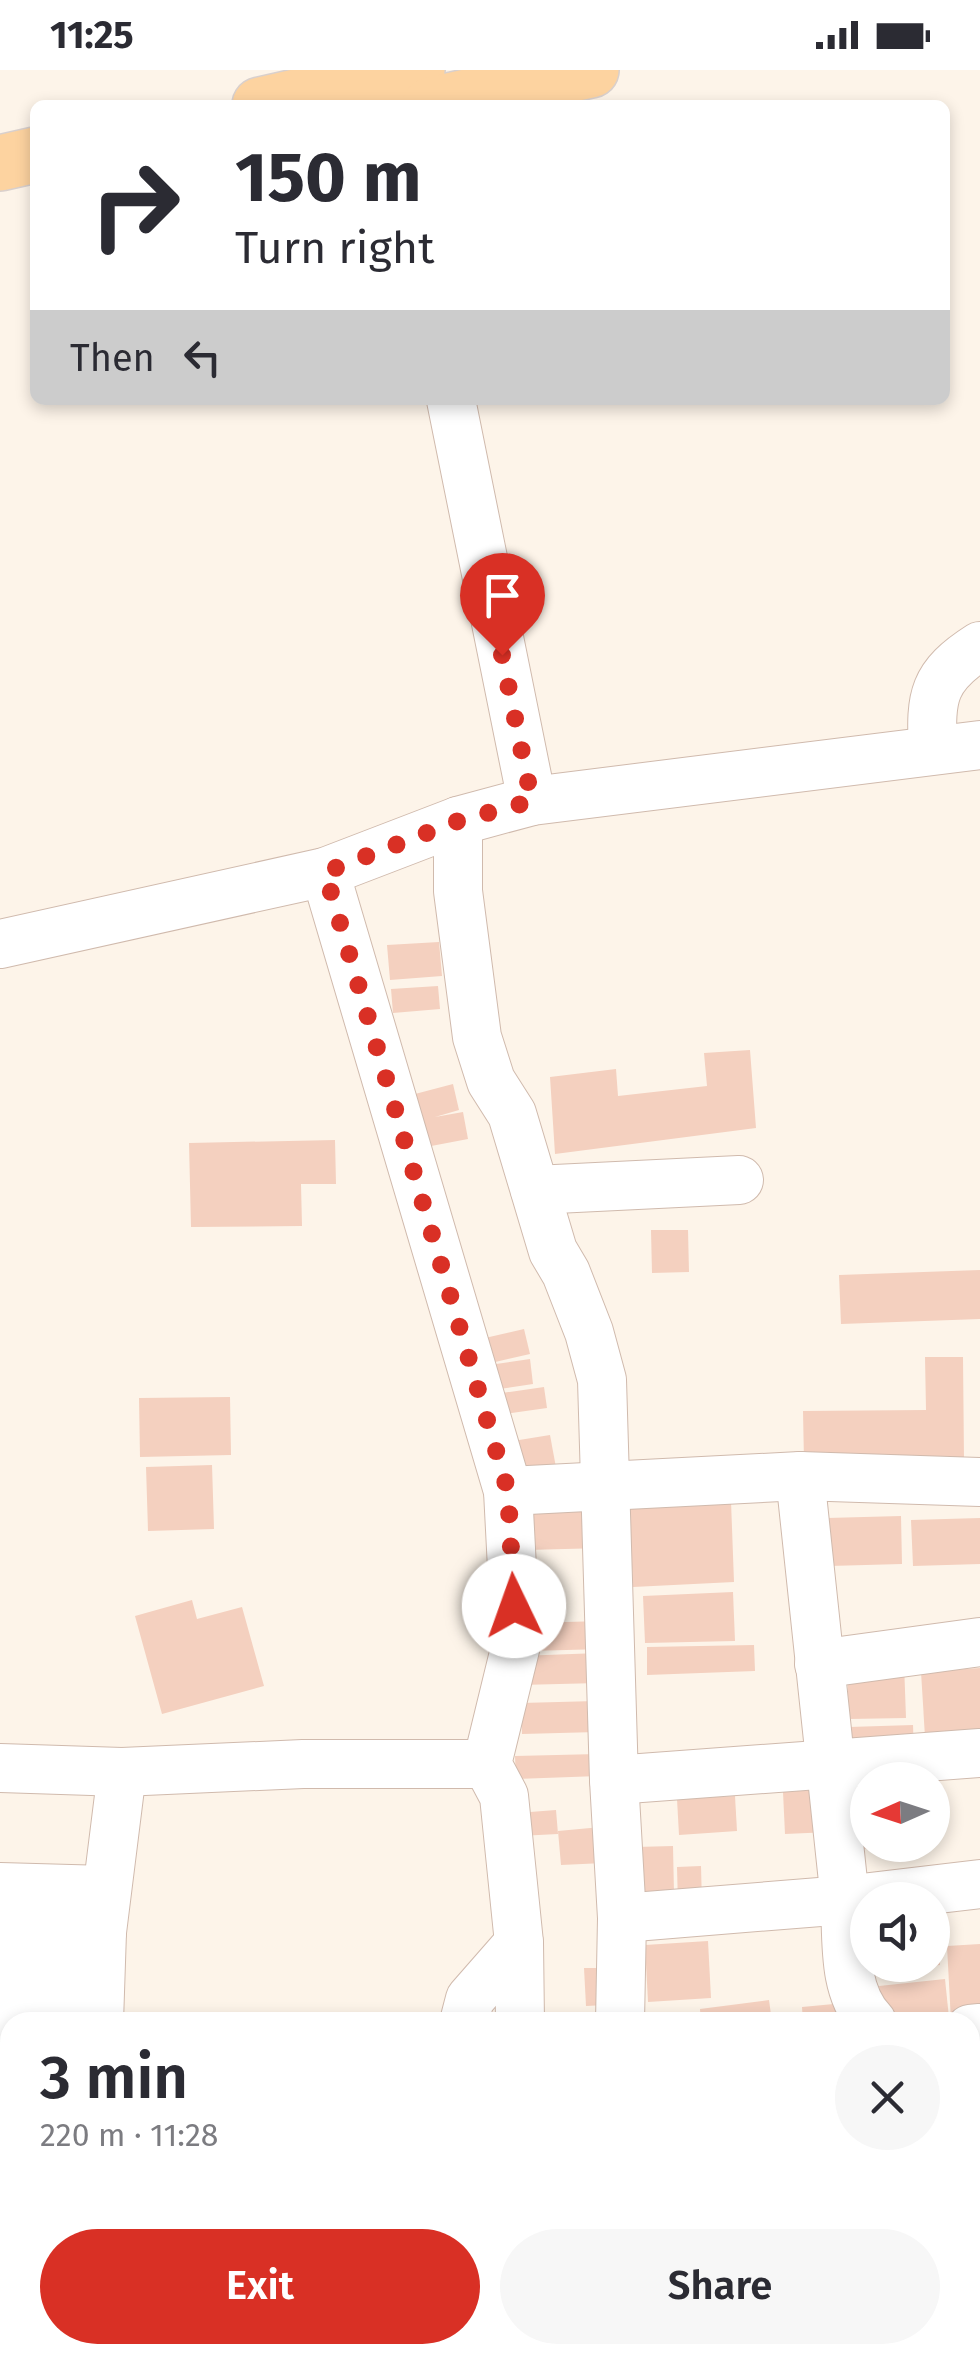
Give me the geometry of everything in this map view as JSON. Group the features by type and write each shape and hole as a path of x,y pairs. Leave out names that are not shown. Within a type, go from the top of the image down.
{"main road":[{"path":"453,100 591,70"},
{"path":"288,100 393,81"},
{"path":"0,163 30,155"},
{"path":"0,202 30,195"}],"street":[{"path":"451,405 532,801"},
{"path":"933,750 931,712 938,686 953,663 980,646"},
{"path":"0,944 325,872 458,821 532,801 980,745"},
{"path":"458,821 458,891 477,1037 492,1081 512,1114 553,1250 566,1272 589,1332 602,1380 622,1918 620,2012"},
{"path":"325,872 508,1491 516,1645 487,1764 504,1796 519,1944 520,2012"},
{"path":"535,1190 739,1180"},
{"path":"508,1491 800,1476 980,1482"},
{"path":"800,1476 845,1900 848,1968 856,1997 866,2012"},
{"path":"819,1664 980,1642"},
{"path":"614,1780 980,1753"},
{"path":"0,1768 122,1772 302,1764 487,1764"},
{"path":"101,1964 122,1772"},
{"path":"622,1918 845,1900 980,1884"},
{"path":"0,1887 101,1964"},
{"path":"0,1932 101,1964"},
{"path":"467,2012 470,1999 519,1944"},
{"path":"0,1970 101,1964"},
{"path":"23,2012 101,1964"}],"building":[{"path":"439,942 442,976 390,980 387,945"},
{"path":"438,986 440,1009 393,1013 391,989"},
{"path":"750,1050 756,1128 555,1154 550,1077 616,1069 618,1096 707,1086 704,1053"},
{"path":"453,1084 459,1110 435,1117 463,1112 468,1139 426,1147 415,1094"},
{"path":"335,1140 336,1184 301,1184 302,1226 191,1227 189,1143"},
{"path":"651,1230 688,1230 689,1272 652,1273"},
{"path":"980,1270 980,1319 841,1324 839,1275"},
{"path":"524,1329 530,1354 491,1363 485,1338"},
{"path":"925,1357 963,1357 964,1460 804,1462 803,1411 926,1410"},
{"path":"530,1359 533,1384 493,1390 489,1365"},
{"path":"544,1387 547,1408 505,1414 502,1393"},
{"path":"230,1397 231,1455 140,1457 139,1398"},
{"path":"550,1435 557,1473 518,1479 513,1441"},
{"path":"212,1465 214,1529 148,1531 146,1467"},
{"path":"731,1501 734,1582 633,1587 629,1505"},
{"path":"601,1511 603,1548 527,1550 526,1514"},
{"path":"901,1516 902,1564 829,1566 827,1518"},
{"path":"980,1518 980,1564 913,1566 911,1520"},
{"path":"733,1592 735,1641 645,1643 643,1596"},
{"path":"192,1600 197,1619 242,1607 264,1686 162,1714 135,1616"},
{"path":"604,1621 604,1649 528,1651 527,1623"},
{"path":"754,1645 755,1671 647,1675 647,1647"},
{"path":"599,1653 599,1683 520,1685 519,1656"},
{"path":"904,1663 906,1718 849,1719 847,1665"},
{"path":"980,1668 980,1749 926,1753 921,1672"},
{"path":"596,1701 597,1732 522,1734 521,1703"},
{"path":"913,1725 914,1754 850,1756 849,1727"},
{"path":"598,1754 599,1776 516,1779 515,1756"},
{"path":"828,1789 830,1832 785,1834 783,1792"},
{"path":"735,1796 737,1831 679,1835 677,1799"},
{"path":"556,1810 558,1834 519,1836 517,1813"},
{"path":"601,1827 604,1863 561,1865 558,1831"},
{"path":"673,1846 674,1894 637,1895 636,1847"},
{"path":"701,1866 702,1904 678,1905 677,1867"},
{"path":"708,1941 711,1998 648,2002 645,1945"},
{"path":"980,1944 980,2012 951,2012 950,1946"},
{"path":"584,1968 604,1968 606,2005 586,2006"},
{"path":"945,1982 948,2012 882,2012 879,1986"},
{"path":"769,2000 771,2012 700,2012"},
{"path":"855,2002 856,2012 802,2012 802,2007"}],"route":[{"path":"502,655 532,801 458,821 325,872 508,1491 514,1606"}]}
